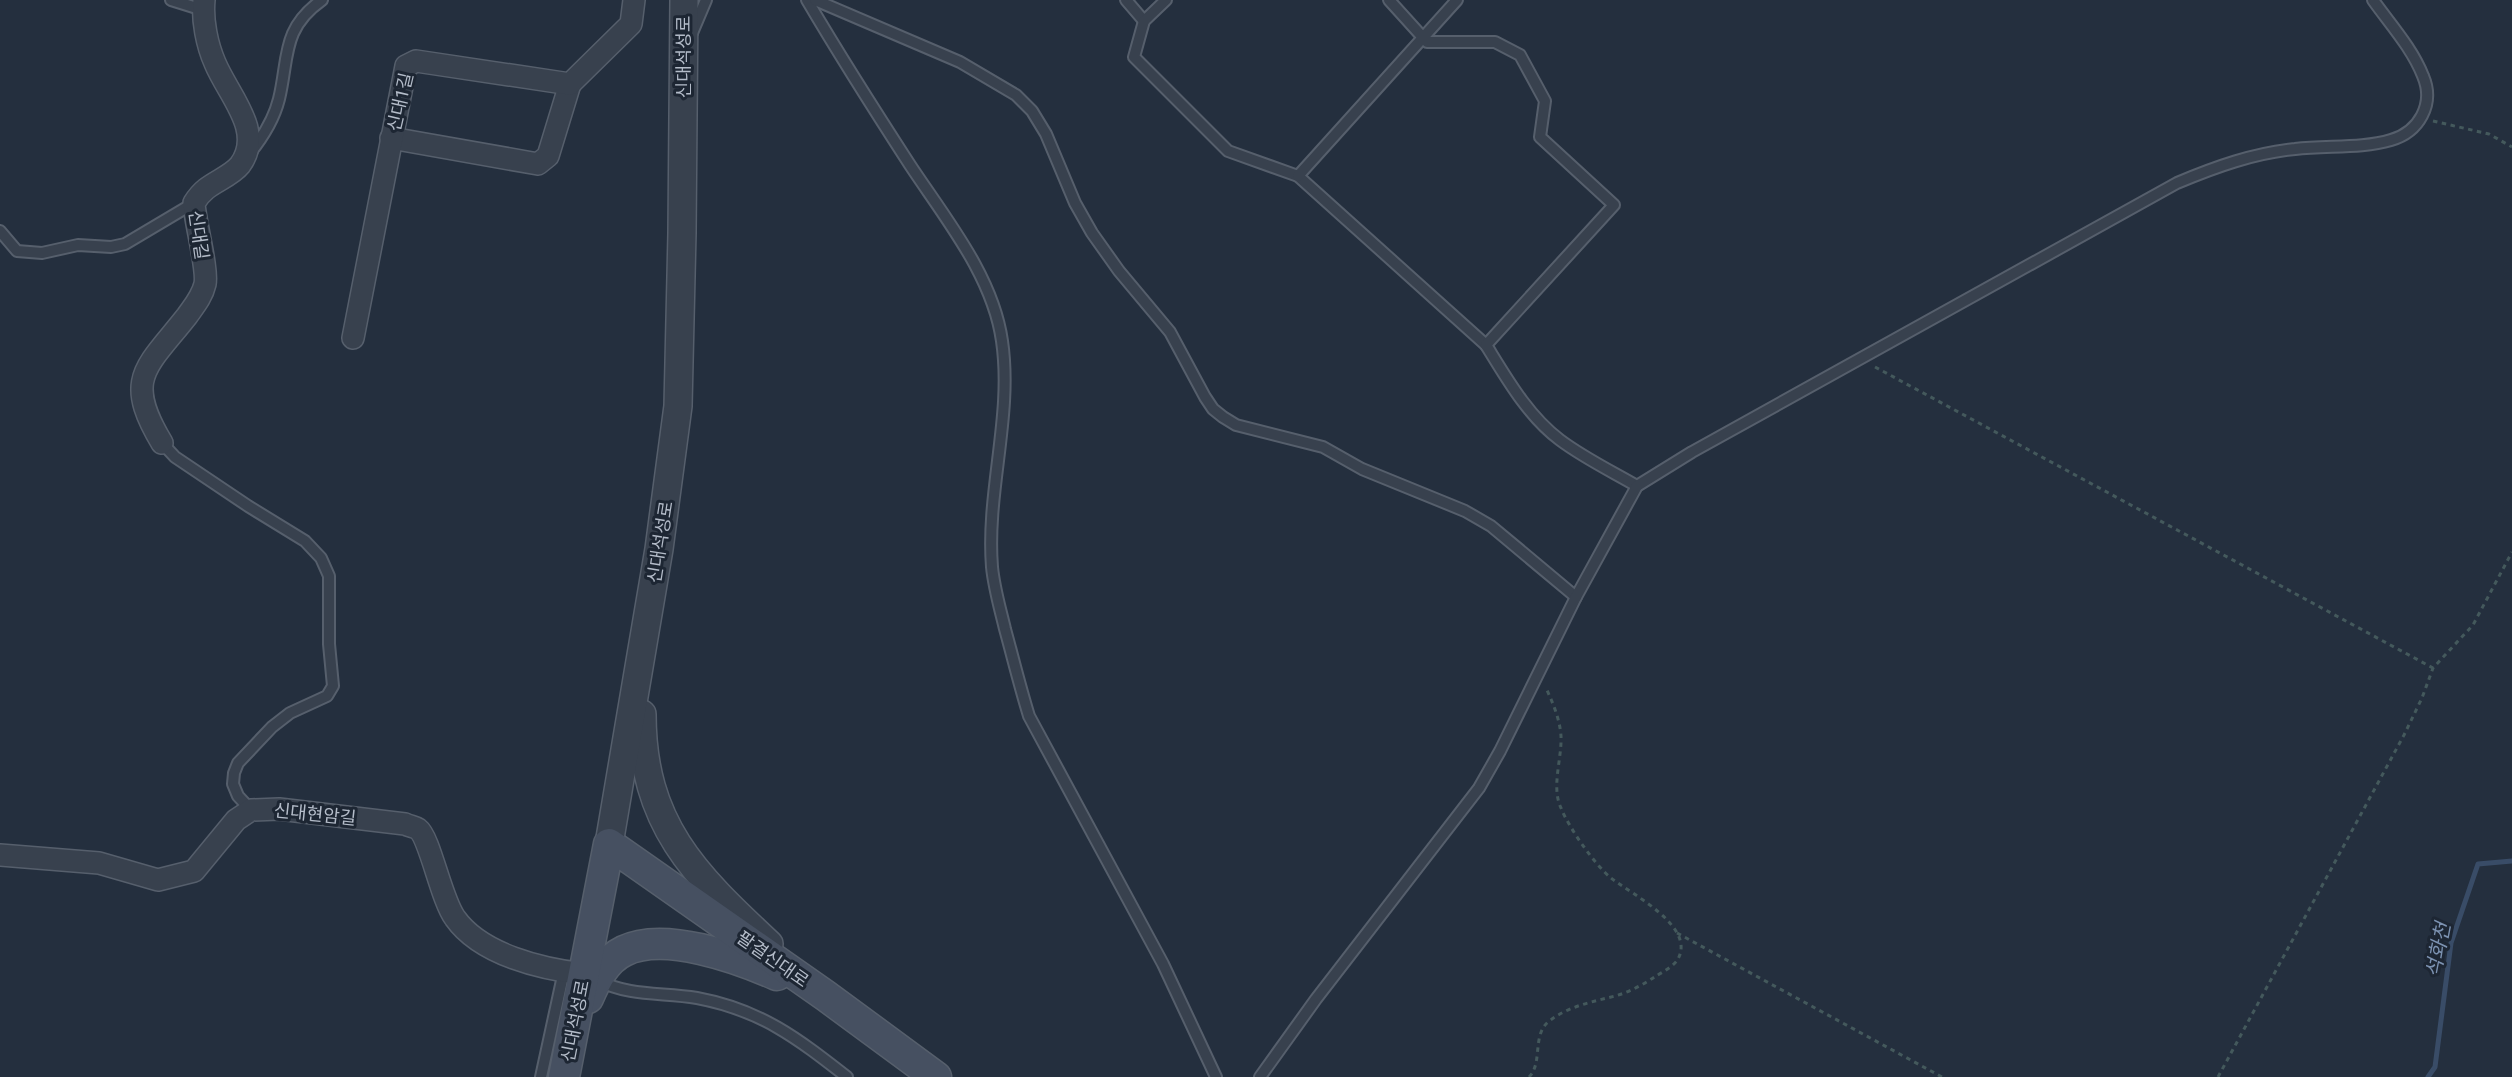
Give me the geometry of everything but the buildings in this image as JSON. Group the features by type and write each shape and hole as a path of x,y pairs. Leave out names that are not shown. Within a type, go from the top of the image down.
{"main road":[{"name":"신대석성로","path":"564,1077 609,844"},
{"name":"팔결신대로","path":"609,844 936,1077"},
{"path":"582,975 606,964 624,951 650,944 686,947 762,969 825,996"}],"street":[{"path":"391,138 538,164 548,156 570,84 631,24 634,0"},
{"path":"204,5 214,62 245,120 249,136 247,151 239,166"},
{"name":"신대석성로","path":"609,844 670,479 678,406 683,55 681,5"},
{"name":"신대1길","path":"353,338 406,66 416,61 570,84"},
{"name":"신대길","path":"162,443 144,410 140,391 143,376 200,299 205,283 194,203 204,190 239,166"},
{"path":"642,651 642,728 646,769 656,805 672,837 694,868 727,905 825,996"},
{"name":"신대현암길","path":"0,855 99,863 158,880 178,877 194,871 236,820 251,810 279,809 405,824 419,830 426,840 444,899 456,920 478,940 536,966 582,975"}],"lane":[{"path":"171,0 204,5"},
{"path":"239,166 258,143 271,121 279,99 284,58 290,38 303,18 322,0"},
{"path":"683,55 706,0"},
{"path":"807,0 845,65 965,249 994,311 1002,339 1004,408 992,566 997,596 1021,690 1029,716 1163,964 1216,1077"},
{"path":"814,0 960,62 1016,95 1032,111 1046,134 1075,203 1092,233 1119,271 1170,332 1205,397 1213,409 1223,417 1236,425 1291,437 1323,447 1362,469 1465,511 1498,532 1576,597"},
{"path":"1126,0 1144,21"},
{"path":"1166,0 1144,21 1134,57 1228,151 1298,176 1486,345 1515,392 1536,418 1552,433 1637,486"},
{"path":"1389,0 1427,42 1495,42 1520,55 1545,101 1540,137 1614,205 1486,345"},
{"path":"1298,176 1457,0"},
{"path":"1260,1077 1316,999 1479,788 1500,751 1576,597 1637,486 1692,452 2150,198 2199,174 2248,157 2294,149 2392,140 2410,132 2423,119 2426,100 2424,78 2409,50 2373,0"},
{"path":"0,231 17,251 42,253 78,245 111,247 125,244 194,203"},
{"path":"162,443 176,457 305,541 321,558 329,576 329,644 333,686 327,696 290,712 272,727 238,763 233,784 238,796 251,810"},
{"path":"541,1077 582,975 616,989 635,993 696,998 761,1018 805,1044 847,1077"}],"path":[{"path":"2423,119 2489,134 2512,147"},
{"path":"1861,359 2433,668"},
{"path":"2218,1077 2404,735 2422,699 2433,668 2473,625 2512,552"},
{"path":"1538,670 1554,705 1561,735 1556,793 1560,808 1596,862 1611,878 1652,905 1677,933 1942,1077"},
{"path":"1529,1077 1537,1059 1539,1038 1546,1023 1585,1002 1617,996 1643,985 1677,961 1682,947 1677,933"}],"waterway":[{"name":"석화천","path":"2428,1077 2435,1067 2451,943 2478,864 2512,861"}]}
